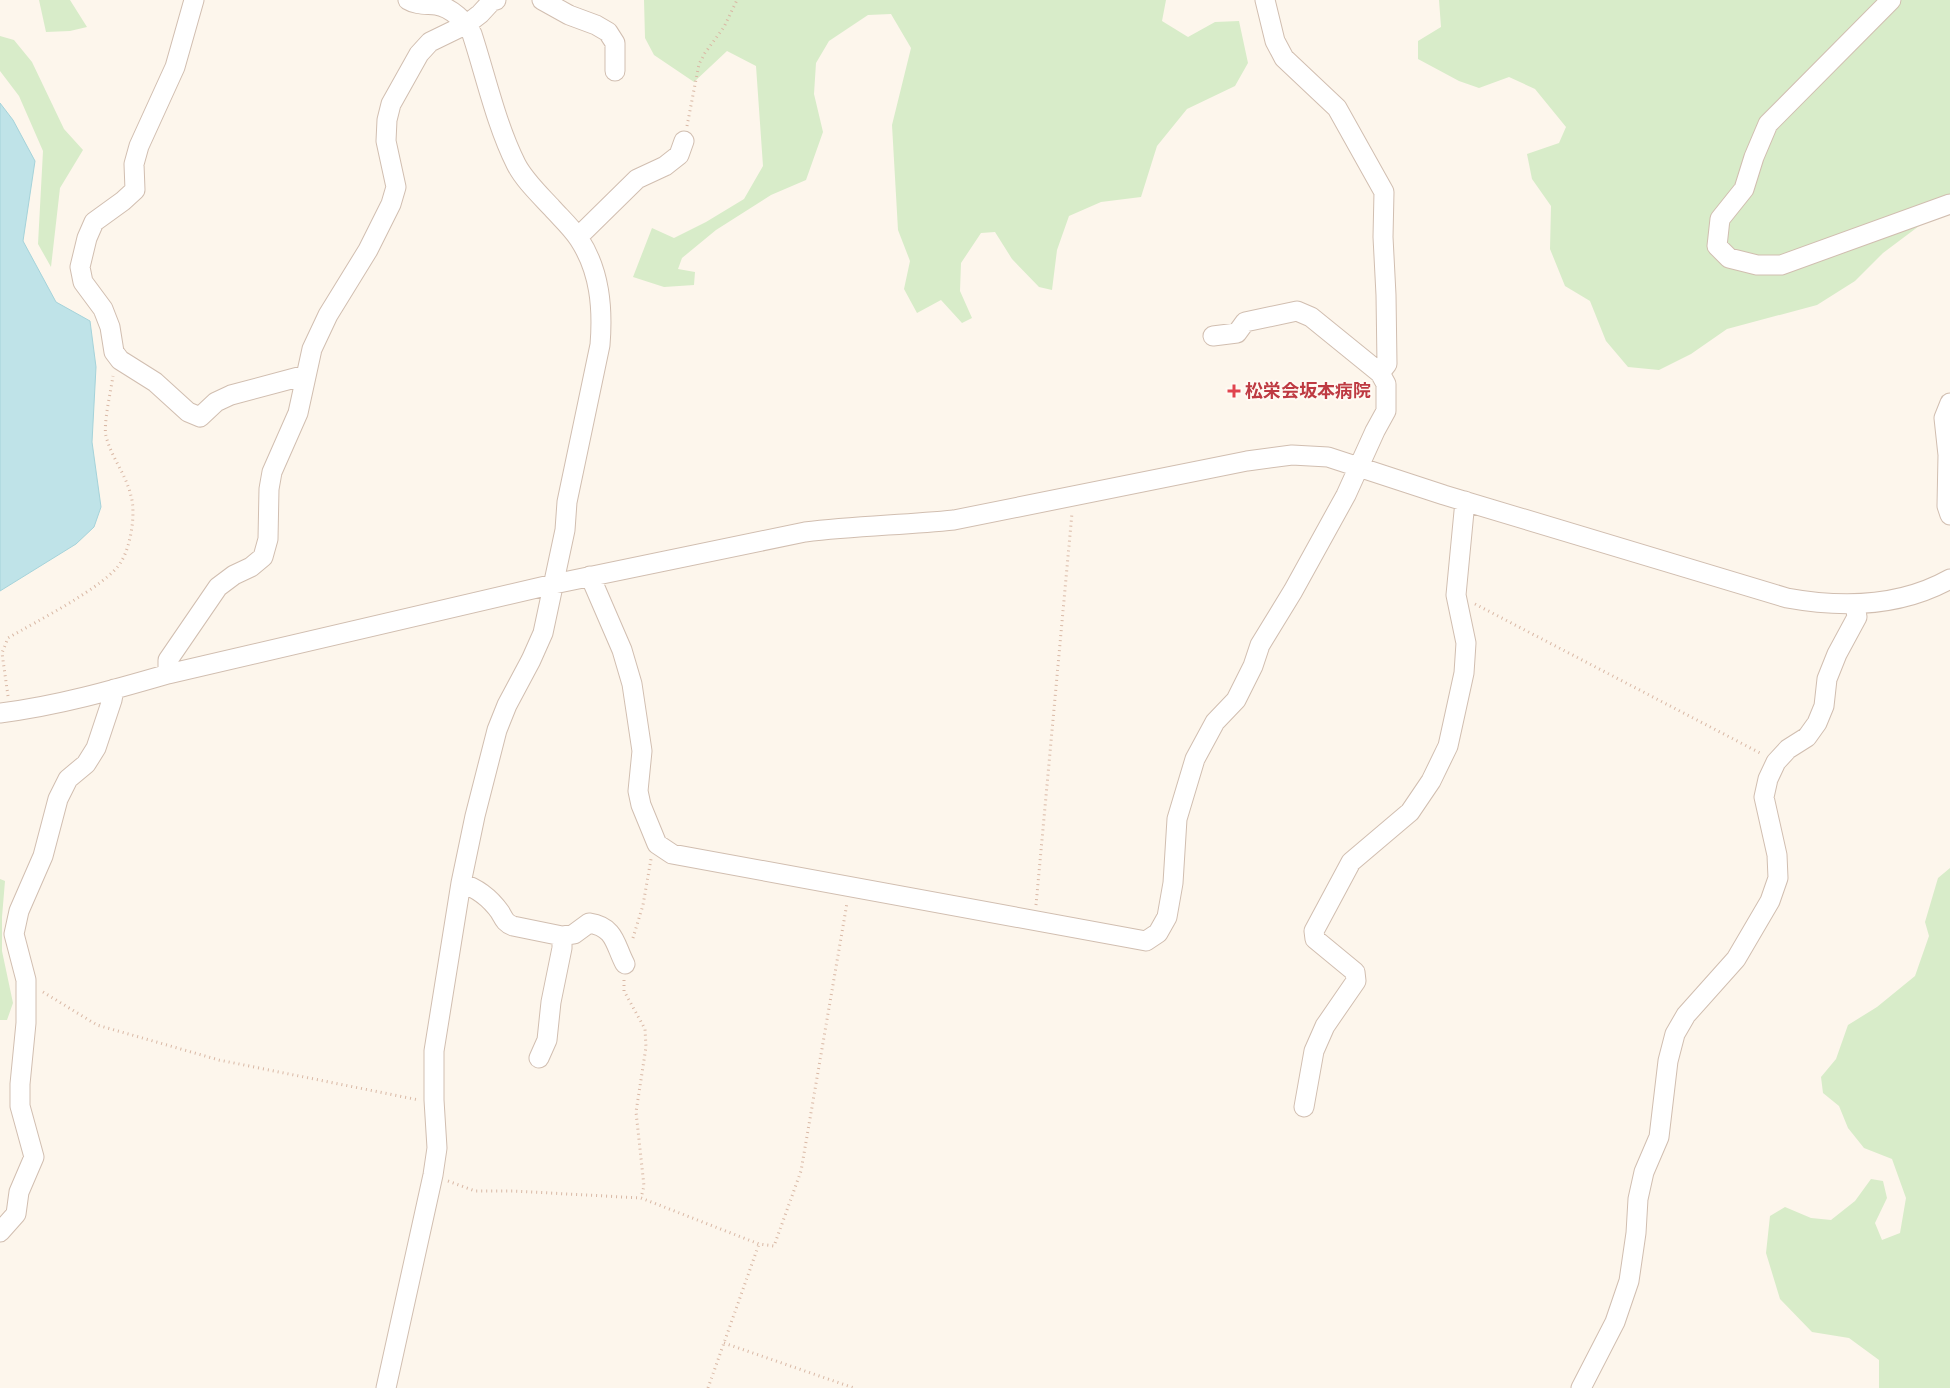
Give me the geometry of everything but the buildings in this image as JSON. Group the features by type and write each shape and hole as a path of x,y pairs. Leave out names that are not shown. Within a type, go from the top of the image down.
{"street":[{"path":"194,0 176,67 139,146 134,164 135,190 94,222 87,238 80,267 83,282 103,309 110,327 114,352 120,360 156,382 188,412 200,417 216,402 231,395 306,375"},
{"path":"386,1388 434,1175 438,1148 434,1100 434,1051 461,883 475,816 497,730 507,705 543,633 565,530 567,502 600,345 602,319 596,278 589,256 578,237 541,196 517,165 504,136 475,42 467,24 439,5 413,3 408,0"},
{"path":"168,674 168,660 218,588 234,575 251,567 263,557 268,538 269,488 272,472 298,413 312,349 328,315 368,250 391,204 396,187 386,141 387,120 391,104 419,54 430,42 467,24 492,1 496,0"},
{"path":"542,0 569,14 596,24 608,32 615,43 615,71"},
{"path":"1265,0 1275,40 1284,58 1337,108 1384,192 1383,237 1387,364 1380,373"},
{"path":"1891,0 1768,124 1754,157 1744,189 1720,219 1717,246 1730,258 1757,265 1781,265 1950,204"},
{"path":"578,237 638,179 665,166 679,155 684,141"},
{"path":"590,576 622,650 632,684 642,751 638,791 641,805 657,844 672,854 1146,941 1158,933 1167,917 1173,883 1177,819 1195,760 1215,722 1236,700 1253,666 1260,645 1293,591 1346,495 1374,431 1386,411 1386,384 1380,373 1311,317 1297,311 1245,322 1237,333 1213,336"},
{"path":"1950,403 1944,418 1948,455 1947,506 1950,515"},
{"path":"4,712 114,689 168,674 554,584 805,532 842,527 911,525 954,520 1247,461 1292,455 1328,456 1444,495 1787,598 1856,605 1884,602 1914,594 1950,579"},
{"path":"1304,1107 1314,1051 1325,1026 1356,981 1355,972 1315,939 1314,931 1352,862 1410,812 1430,781 1448,746 1464,673 1466,643 1456,595 1465,501"},
{"path":"1581,1388 1615,1322 1629,1281 1636,1232 1638,1199 1644,1172 1659,1137 1668,1061 1675,1034 1686,1015 1736,959 1770,901 1778,878 1777,855 1764,797 1768,779 1776,762 1788,749 1807,736 1817,723 1824,706 1827,679 1837,654 1857,617 1856,605"},
{"path":"0,1232 16,1214 19,1192 34,1157 20,1106 20,1084 26,1023 26,980 14,934 19,911 44,856 58,799 68,779 86,764 96,748 114,689"},
{"path":"461,883 483,894 499,911 506,923 562,936 574,934 589,924 599,925 617,942 619,953 625,964"},
{"path":"539,1058 547,1040 551,1002 562,948 562,936"}],"path":[{"path":"684,141 699,64 724,27 738,0"},
{"path":"4,712 8,694 2,653 8,638 100,583 121,563 131,537 132,498 125,476 109,446 105,434 114,368 120,360"},
{"path":"1035,920 1072,510 1068,498"},
{"path":"1456,595 1776,762"},
{"path":"641,1198 644,1186 640,1134 636,1112 646,1047 645,1029 624,992 625,964 643,906 652,854 657,844"},
{"path":"434,1175 475,1191 641,1198 759,1244 774,1246 801,1172 850,888"},
{"path":"26,980 34,987 97,1025 219,1060 422,1101 434,1100"},
{"path":"708,1388 759,1244"},
{"path":"724,1343 854,1388"}],"green space":[{"path":"39,0 70,0 87,27 70,31 46,32"},
{"path":"644,0 1166,0 1162,21 1188,37 1215,22 1239,21 1248,63 1235,86 1187,109 1157,146 1141,197 1101,202 1069,216 1057,250 1052,290 1039,287 1012,259 995,232 981,233 961,263 960,291 972,318 962,323 941,300 917,313 904,289 910,261 898,230 892,125 911,48 891,14 868,15 829,41 816,63 814,94 823,132 806,180 771,195 716,230 682,258 678,269 695,272 694,285 664,287 633,277 652,228 674,238 706,222 744,199 763,166 756,66 727,51 694,82 654,55 645,38"},
{"path":"1439,0 1950,0 1950,194 1923,223 1883,253 1855,281 1817,305 1727,329 1691,354 1659,370 1628,367 1606,341 1590,301 1565,286 1550,249 1551,206 1532,179 1527,154 1559,143 1566,127 1535,89 1509,77 1479,88 1459,81 1418,59 1418,41 1441,27"},
{"path":"0,36 14,40 32,62 64,129 83,150 60,188 51,267 38,244 43,151 19,96 0,71"},
{"path":"1950,868 1950,1388 1879,1388 1879,1360 1849,1338 1812,1332 1780,1299 1766,1253 1770,1216 1785,1207 1811,1218 1831,1220 1855,1201 1871,1179 1883,1181 1887,1198 1875,1223 1882,1240 1900,1233 1906,1198 1892,1159 1864,1148 1848,1128 1839,1106 1823,1093 1821,1077 1836,1059 1848,1025 1877,1007 1915,976 1929,936 1925,922 1938,878"},
{"path":"0,879 5,881 2,951 13,1003 7,1020 0,1020"}],"water":[{"path":"0,103 13,120 35,161 23,241 56,302 90,321 96,367 92,442 101,507 94,527 76,544 0,591"}],"place":[{"name":"松栄会坂本病院","path":"1234,391"}]}
